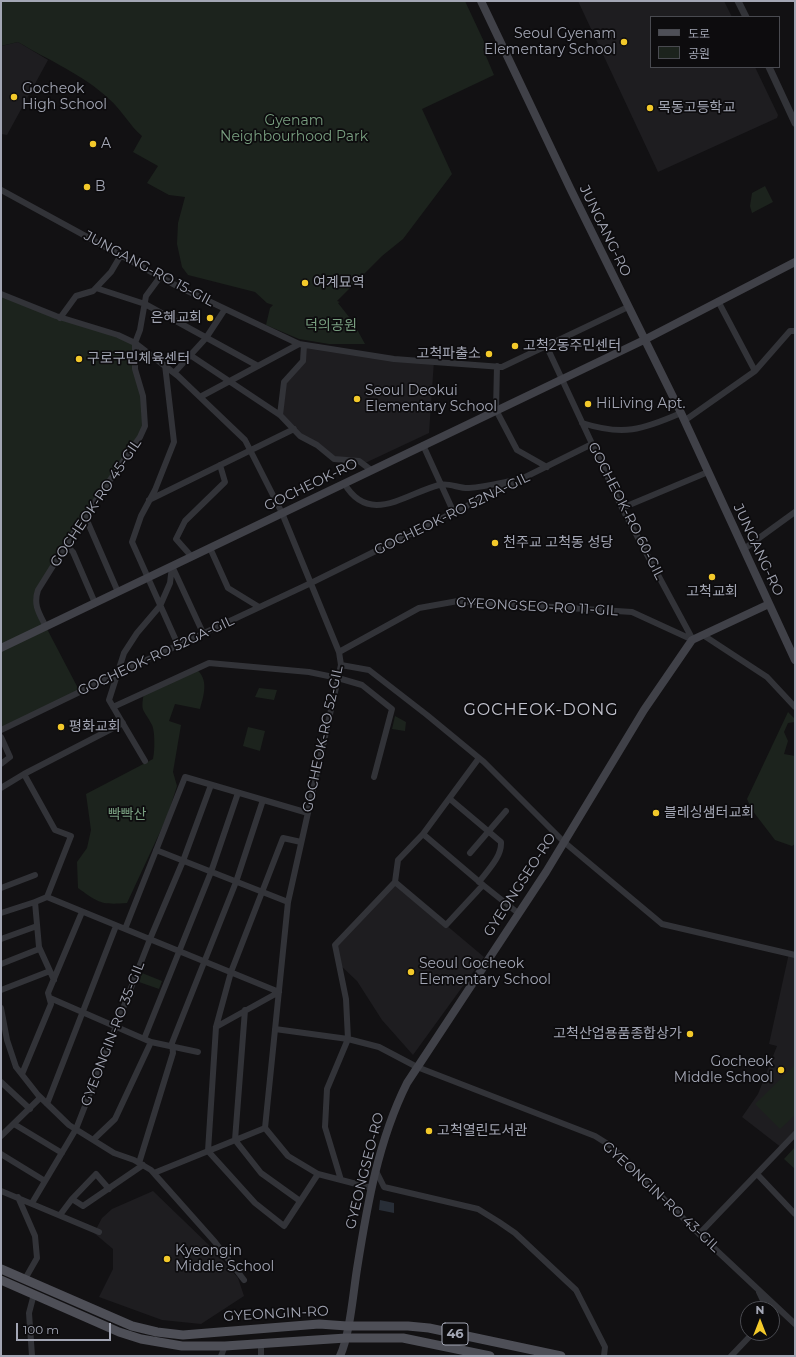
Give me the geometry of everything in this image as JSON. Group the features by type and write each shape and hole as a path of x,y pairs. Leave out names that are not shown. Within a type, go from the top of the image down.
{"main road":[{"name":"JUNGANG-RO","path":"482,1 628,307 683,417 795,660"},
{"name":"GOCHEOK-RO","path":"1,648 644,340 795,262"},
{"path":"692,640 769,604"},
{"name":"GYEONGSEO-RO","path":"343,1354 363,1232 372,1188 395,1108 417,1067 564,842 644,710 692,640"},
{"name":"GYEONGIN-RO","path":"1,1269 132,1326 157,1332 183,1335 318,1324 347,1326 408,1326 429,1328 560,1356"},
{"name":"GYEONGIN-RO","path":"2,1279 119,1332 141,1339 182,1346 225,1346 346,1338 409,1339 490,1356"}],"street":[{"path":"738,1 746,16"},
{"path":"769,68 795,123"},
{"name":"JUNGANG-RO 15-GIL","path":"1,190 160,277 302,345 394,359 502,367 628,307"},
{"path":"60,318 76,296 93,291 96,288 111,272 121,256"},
{"name":"GOCHEOK-RO 45-GIL","path":"46,627 35,600 38,590 85,516 140,437 144,426 143,396 136,369 135,343 140,330 146,296 160,277"},
{"path":"96,288 145,304 258,366"},
{"name":"GOCHEOK-RO 52-GIL","path":"1,294 60,318 118,335 135,343 174,372 245,440 282,513 339,652 341,665 288,902 265,1128"},
{"path":"718,301 755,371"},
{"path":"174,372 206,338 226,309"},
{"path":"582,422 616,431 653,426 683,417 755,371 790,331 795,331"},
{"path":"200,397 258,366 302,345 303,361 284,382 280,415"},
{"path":"546,345 562,378"},
{"path":"190,355 280,415 294,429 334,459 359,461 371,470"},
{"path":"165,365 174,442 141,516 132,542 178,645"},
{"path":"497,366 496,410 517,450 547,467"},
{"name":"GOCHEOK-RO 60-GIL","path":"562,378 622,508 692,640"},
{"path":"149,500 294,429"},
{"name":"GOCHEOK-RO 52NA-GIL","path":"311,583 592,444"},
{"path":"423,445 454,513"},
{"path":"192,557 176,539 185,521 225,482 220,465"},
{"path":"622,508 708,472"},
{"path":"344,483 350,494 369,505 379,506 389,504 440,484 468,488 523,479"},
{"path":"744,549 795,512"},
{"path":"85,516 118,592"},
{"path":"66,545 73,552 96,603"},
{"path":"210,548 228,588 259,607"},
{"path":"145,761 109,700 116,674 124,653 136,633 160,606 170,583 172,566"},
{"path":"172,566 204,633"},
{"name":"GOCHEOK-RO 52GA-GIL","path":"1,730 116,674 311,583"},
{"name":"GYEONGSEO-RO 11-GIL","path":"339,652 419,608 458,601 632,612 692,640"},
{"path":"703,635 767,677 795,707"},
{"path":"113,706 209,663 309,672 338,678 362,685 392,709 374,777"},
{"path":"341,665 369,670 479,758 564,842 662,924 795,955"},
{"path":"1,788 24,774 122,723"},
{"path":"1,737 10,757 1,764"},
{"path":"341,1180 325,1127 326,1089 348,1040 346,999 335,945 395,882 398,860 423,834 479,758"},
{"path":"1,913 47,897 72,836 55,830 24,774"},
{"path":"125,929 186,778 308,813"},
{"name":"GYEONGIN-RO 35-GIL","path":"32,1203 76,1129 150,939 183,861 211,785"},
{"path":"144,1039 178,951 211,872 238,793"},
{"path":"395,882 446,925 481,884 498,855 501,848 501,842 450,799"},
{"path":"72,1198 83,1206 141,1164 174,1047 172,1043 236,882 263,800"},
{"path":"470,853 506,811"},
{"path":"423,834 481,884 518,913"},
{"path":"301,842 283,838 230,972 216,1027 208,1151 255,1203 284,1226 318,1174"},
{"path":"156,850 288,902"},
{"path":"1,888 35,875"},
{"path":"47,897 278,992"},
{"path":"35,902 39,949 54,980"},
{"path":"22,1074 51,1004 48,993 82,912"},
{"path":"1,939 37,926"},
{"path":"47,1104 116,926"},
{"path":"1,964 39,949"},
{"path":"1,990 50,971"},
{"path":"216,1027 278,992"},
{"path":"50,998 151,1042 198,1052"},
{"path":"1,1008 4,1042 16,1067 40,1098 76,1129 114,1153 141,1164 154,1174 215,1242 244,1280"},
{"path":"245,1010 235,1140 261,1173 300,1201"},
{"name":"GYEONGIN-RO 43-GIL","path":"275,1029 348,1040 379,1047 417,1067 595,1136 611,1146 699,1234 795,1324"},
{"path":"93,1140 115,1119 151,1042"},
{"path":"1,1082 30,1109"},
{"path":"1,1136 40,1098"},
{"path":"14,1124 62,1153"},
{"path":"154,1174 265,1128 288,1156 318,1174 372,1188"},
{"path":"699,1234 795,1134"},
{"path":"1,1154 45,1181"},
{"path":"376,1171 384,1187 478,1209 515,1233 576,1290 605,1347 604,1356"},
{"path":"60,1215 72,1198 96,1174 108,1189"},
{"path":"757,1174 795,1214"},
{"path":"1,1191 99,1232"},
{"path":"18,1197 35,1236 37,1258 25,1279"},
{"path":"754,1284 765,1301"},
{"path":"32,1356 29,1312 34,1294"},
{"path":"730,1356 745,1341"},
{"path":"261,1344 261,1356"},
{"name":"GYEONGIN-RO","path":"221,1356 225,1346"}],"shaded area":[{"path":"578,1 724,1 732,16 650,16 650,68 755,68 778,115 777,118 658,172"},
{"name":"Gocheok High School","path":"18,42 48,60 7,135 1,134 1,46"},
{"name":"Seoul Deokui Elementary School","path":"304,345 434,361 429,433 363,464 334,459 300,436 280,415 284,382 303,361"},
{"name":"Seoul Gocheok Elementary School","path":"395,882 484,957 413,1055 382,1020 357,981 339,964 335,945"},
{"name":"Gocheok Middle School","path":"789,953 795,955 795,1134 782,1148 742,1117 758,1094 777,1046 769,1044"},
{"name":"Kyeongin Middle School","path":"153,1191 211,1247 238,1278 244,1296 201,1324 162,1320 99,1297 113,1269 113,1249 94,1233 102,1218 112,1209"},
{"path":"380,1200 394,1203 394,1213 379,1210"}],"green space":[{"name":"Gyenam Neighbourhood Park","path":"1,1 465,1 486,46 483,49 494,75 422,109 452,174 403,239 382,256 337,301 340,302 338,303 353,322 365,344 329,344 299,339 266,325 270,308 273,305 267,303 255,292 188,275 182,267 177,244 178,223 185,197 169,195 147,183 158,166 133,152 142,136 114,103 99,90 77,75 18,42 1,46"},
{"path":"765,186 773,202 752,213 750,206 752,193"},
{"path":"1,294 135,343 135,369 143,396 145,426 78,526 35,599 46,627 80,692 1,730"},
{"name":"빡빡산","path":"196,669 200,673 204,682 204,693 200,709 175,704 169,721 181,725 173,772 177,786 167,817 127,903 111,904 96,900 78,888 77,862 87,848 91,830 86,794 153,759 154,732 143,708 142,704 144,693"},
{"path":"259,688 277,690 274,700 255,697"},
{"path":"788,712 795,719 795,722 788,723 784,732 788,741 784,754 795,756 795,844 792,846 775,840 752,810 747,799"},
{"path":"395,716 406,722 405,731 392,729"},
{"path":"248,727 265,731 260,751 243,746"},
{"path":"142,973 162,981 159,989 139,982"},
{"path":"795,1065 795,1115 780,1129 755,1104"},
{"path":"795,1147 795,1169 784,1159"}],"place":[{"name":"Seoul Gyenam Elementary School","path":"624,42"},
{"name":"Gocheok High School","path":"14,97"},
{"name":"목동고등학교","path":"650,108"},
{"name":"A","path":"93,144"},
{"name":"B","path":"87,187"},
{"name":"여계묘역","path":"305,283"},
{"name":"은혜교회","path":"210,318"},
{"name":"고척2동주민센터","path":"515,346"},
{"name":"고척파출소","path":"489,354"},
{"name":"구로구민체육센터","path":"79,359"},
{"name":"Seoul Deokui Elementary School","path":"357,399"},
{"name":"HiLiving Apt.","path":"588,404"},
{"name":"천주교 고척동 성당","path":"495,543"},
{"name":"고척교회","path":"712,577"},
{"name":"평화교회","path":"61,727"},
{"name":"블레싱샘터교회","path":"656,813"},
{"name":"Seoul Gocheok Elementary School","path":"411,972"},
{"name":"고척산업용품종합상가","path":"690,1034"},
{"name":"Gocheok Middle School","path":"781,1070"},
{"name":"고척열린도서관","path":"429,1131"},
{"name":"Kyeongin Middle School","path":"167,1259"}],"district":[{"name":"GOCHEOK-DONG","path":"541,710"}],"park label":[{"name":"덕의공원","path":"331,326"}]}
